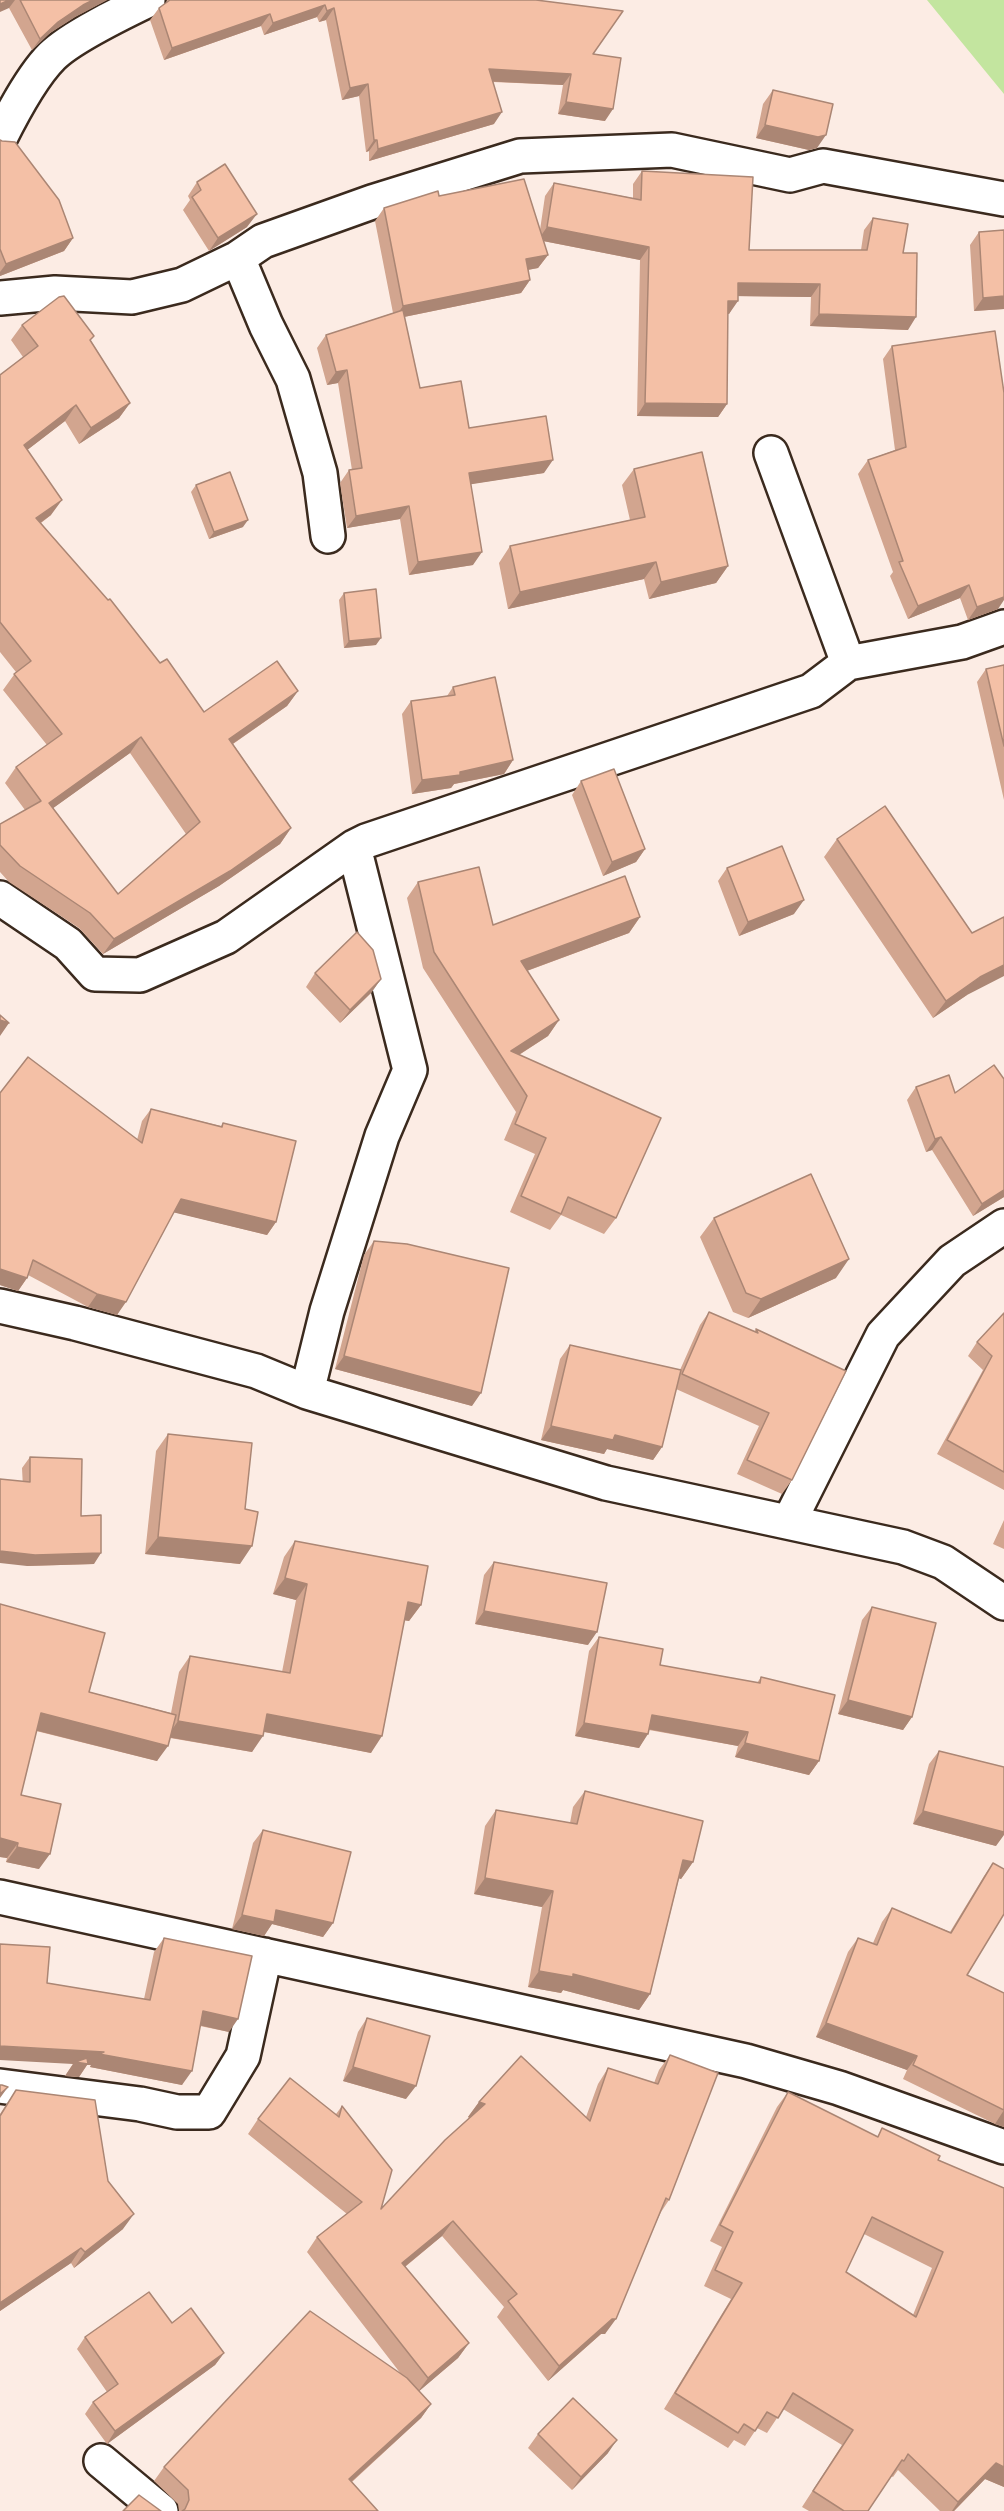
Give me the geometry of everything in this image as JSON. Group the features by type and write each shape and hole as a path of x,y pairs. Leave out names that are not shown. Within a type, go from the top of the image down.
{"street":[{"path":"0,138 14,110 52,55 76,39 148,0"},
{"path":"0,298 55,293 132,297 182,285 238,258 263,241 372,202 520,156 672,150 790,175 823,166 1004,199"},
{"path":"238,258 266,325 293,379 320,473 328,536"},
{"path":"771,453 848,663"},
{"path":"0,898 68,944 95,974 140,975 226,937 354,847 811,691 848,663 962,642 1004,627"},
{"path":"307,1392 327,1311 382,1136 410,1070 354,847"},
{"path":"789,1522 883,1335 952,1261 1004,1226"},
{"path":"0,1306 75,1323 256,1371 307,1392 606,1484 903,1546 943,1562 1004,1603"},
{"path":"0,1897 746,2061 839,2088 1004,2147"},
{"path":"0,2086 140,2104 177,2112 209,2112 243,2056 265,1955"},
{"path":"101,2461 161,2511"}],"green space":[{"path":"927,0 1004,0 1004,94"}],"building":[{"path":"20,0 93,0 58,22 40,39"},
{"path":"170,0 536,0 623,11 593,54 621,58 613,109 566,102 571,74 489,69 502,112 378,149 377,140 374,140 368,84 350,88 334,8 327,11 325,5 273,23 270,14 172,48 159,8"},
{"path":"773,90 833,104 826,135 818,137 765,125"},
{"path":"0,140 15,142 59,200 73,238 6,264 0,249"},
{"path":"225,164 257,214 218,238 192,197 201,190 197,182"},
{"path":"642,171 753,177 749,250 867,250 873,218 908,224 903,253 917,253 916,317 819,314 820,284 738,283 738,301 728,301 727,404 645,403 649,247 547,227 554,183 641,200"},
{"path":"524,179 548,255 526,259 530,280 403,306 384,208 438,191 439,196"},
{"path":"1004,230 1004,296 983,298 979,232"},
{"path":"64,296 94,336 90,340 130,403 91,428 76,405 24,445 62,500 36,518 108,600 110,599 160,663 167,659 204,712 277,661 298,691 229,739 291,828 230,871 114,939 90,913 20,866 0,845 0,824 41,801 16,767 62,734 14,674 31,661 0,622 0,375 38,346 22,325 59,297","holes":["141,737 200,822 118,894 49,803"]},
{"path":"403,310 420,388 461,381 469,428 546,416 553,460 469,473 482,552 418,562 409,506 356,516 349,470 362,468 347,370 336,372 326,335"},
{"path":"995,331 1004,393 1004,597 977,607 969,585 918,606 899,562 903,561 868,460 906,447 892,346"},
{"path":"702,452 728,566 661,582 656,562 520,592 510,546 645,517 634,469"},
{"path":"230,472 248,520 214,532 196,485"},
{"path":"376,589 381,638 349,641 344,593"},
{"path":"1004,665 1004,746 986,669"},
{"path":"495,677 513,760 460,772 460,775 422,780 411,701 455,695 453,687"},
{"path":"614,769 645,849 612,862 581,781"},
{"path":"885,806 972,933 1004,917 1004,965 980,977 946,1001 837,839"},
{"path":"782,846 804,900 748,922 727,868"},
{"path":"479,867 493,925 625,876 640,917 521,961 559,1020 511,1051 661,1118 616,1218 568,1197 561,1214 521,1196 546,1138 515,1124 527,1096 434,952 418,882"},
{"path":"357,932 373,950 381,979 350,1010 315,973"},
{"path":"28,1057 142,1143 151,1109 222,1127 223,1123 296,1141 276,1222 181,1199 126,1302 97,1294 33,1260 27,1278 0,1269 0,1093"},
{"path":"994,1065 1004,1079 1004,1190 982,1204 941,1137 935,1139 916,1087 949,1075 955,1093"},
{"path":"811,1174 849,1259 761,1299 746,1293 714,1218"},
{"path":"374,1241 407,1244 509,1268 481,1393 344,1356"},
{"path":"709,1312 758,1333 756,1329 846,1371 792,1480 747,1460 769,1413 682,1374"},
{"path":"1004,1313 1004,1472 947,1440 992,1356 977,1342"},
{"path":"570,1345 681,1370 662,1447 615,1435 613,1440 551,1426"},
{"path":"168,1434 252,1443 245,1509 258,1512 252,1546 158,1537"},
{"path":"30,1457 82,1459 81,1516 101,1515 101,1553 35,1555 0,1551 0,1479 30,1482"},
{"path":"295,1541 428,1566 421,1605 408,1602 382,1736 267,1714 263,1736 178,1721 190,1656 290,1673 307,1584 285,1578"},
{"path":"494,1562 607,1583 597,1632 484,1611"},
{"path":"0,1604 105,1633 89,1692 176,1715 168,1746 41,1713 21,1795 61,1804 50,1854 17,1847 18,1843 0,1838"},
{"path":"872,1607 936,1623 912,1717 848,1700"},
{"path":"599,1637 663,1649 660,1665 760,1683 761,1677 835,1695 819,1761 745,1743 748,1732 652,1715 648,1734 584,1723"},
{"path":"939,1751 1004,1767 1004,1832 923,1811"},
{"path":"585,1791 703,1821 693,1862 683,1860 650,1994 573,1974 573,1977 539,1971 553,1891 485,1878 496,1810 577,1824"},
{"path":"263,1830 351,1852 333,1923 276,1910 274,1922 242,1915"},
{"path":"993,1863 1004,1869 1004,1914 967,1975 1004,1993 1004,2110 913,2065 917,2056 826,2023 858,1938 877,1945 892,1908 951,1933"},
{"path":"164,1938 252,1956 238,2019 203,2011 192,2071 99,2054 104,2052 0,2046 0,1944 50,1947 47,1983 150,2000"},
{"path":"367,2018 430,2036 416,2086 353,2067"},
{"path":"670,2055 718,2073 669,2200 666,2198 616,2319 612,2319 559,2366 508,2301 517,2294 453,2221 402,2263 469,2343 428,2378 317,2237 362,2202 258,2119 290,2078 339,2117 342,2106 392,2170 381,2209 445,2140 485,2104 479,2102 521,2056 590,2121 608,2068 658,2084"},
{"path":"87,2058 88,2064 75,2062"},
{"path":"0,2085 8,2087 0,2094"},
{"path":"16,2090 95,2100 108,2181 134,2214 85,2252 81,2248 0,2303 0,2116"},
{"path":"788,2092 878,2137 882,2128 940,2156 938,2160 1004,2188 1004,2467 996,2463 958,2502 908,2454 868,2511 844,2511 813,2491 853,2430 793,2393 778,2418 767,2412 755,2431 744,2424 738,2433 675,2393 742,2283 715,2270 733,2232 720,2225","holes":["872,2217 943,2252 916,2317 846,2272"]},
{"path":"149,2292 172,2323 191,2308 224,2353 115,2431 93,2402 118,2384 85,2337"},
{"path":"310,2311 407,2378 431,2404 349,2479 378,2511 182,2511 189,2500 188,2490 164,2467"},
{"path":"573,2398 617,2440 581,2477 538,2434"},
{"path":"139,2495 161,2511 123,2511"}]}
